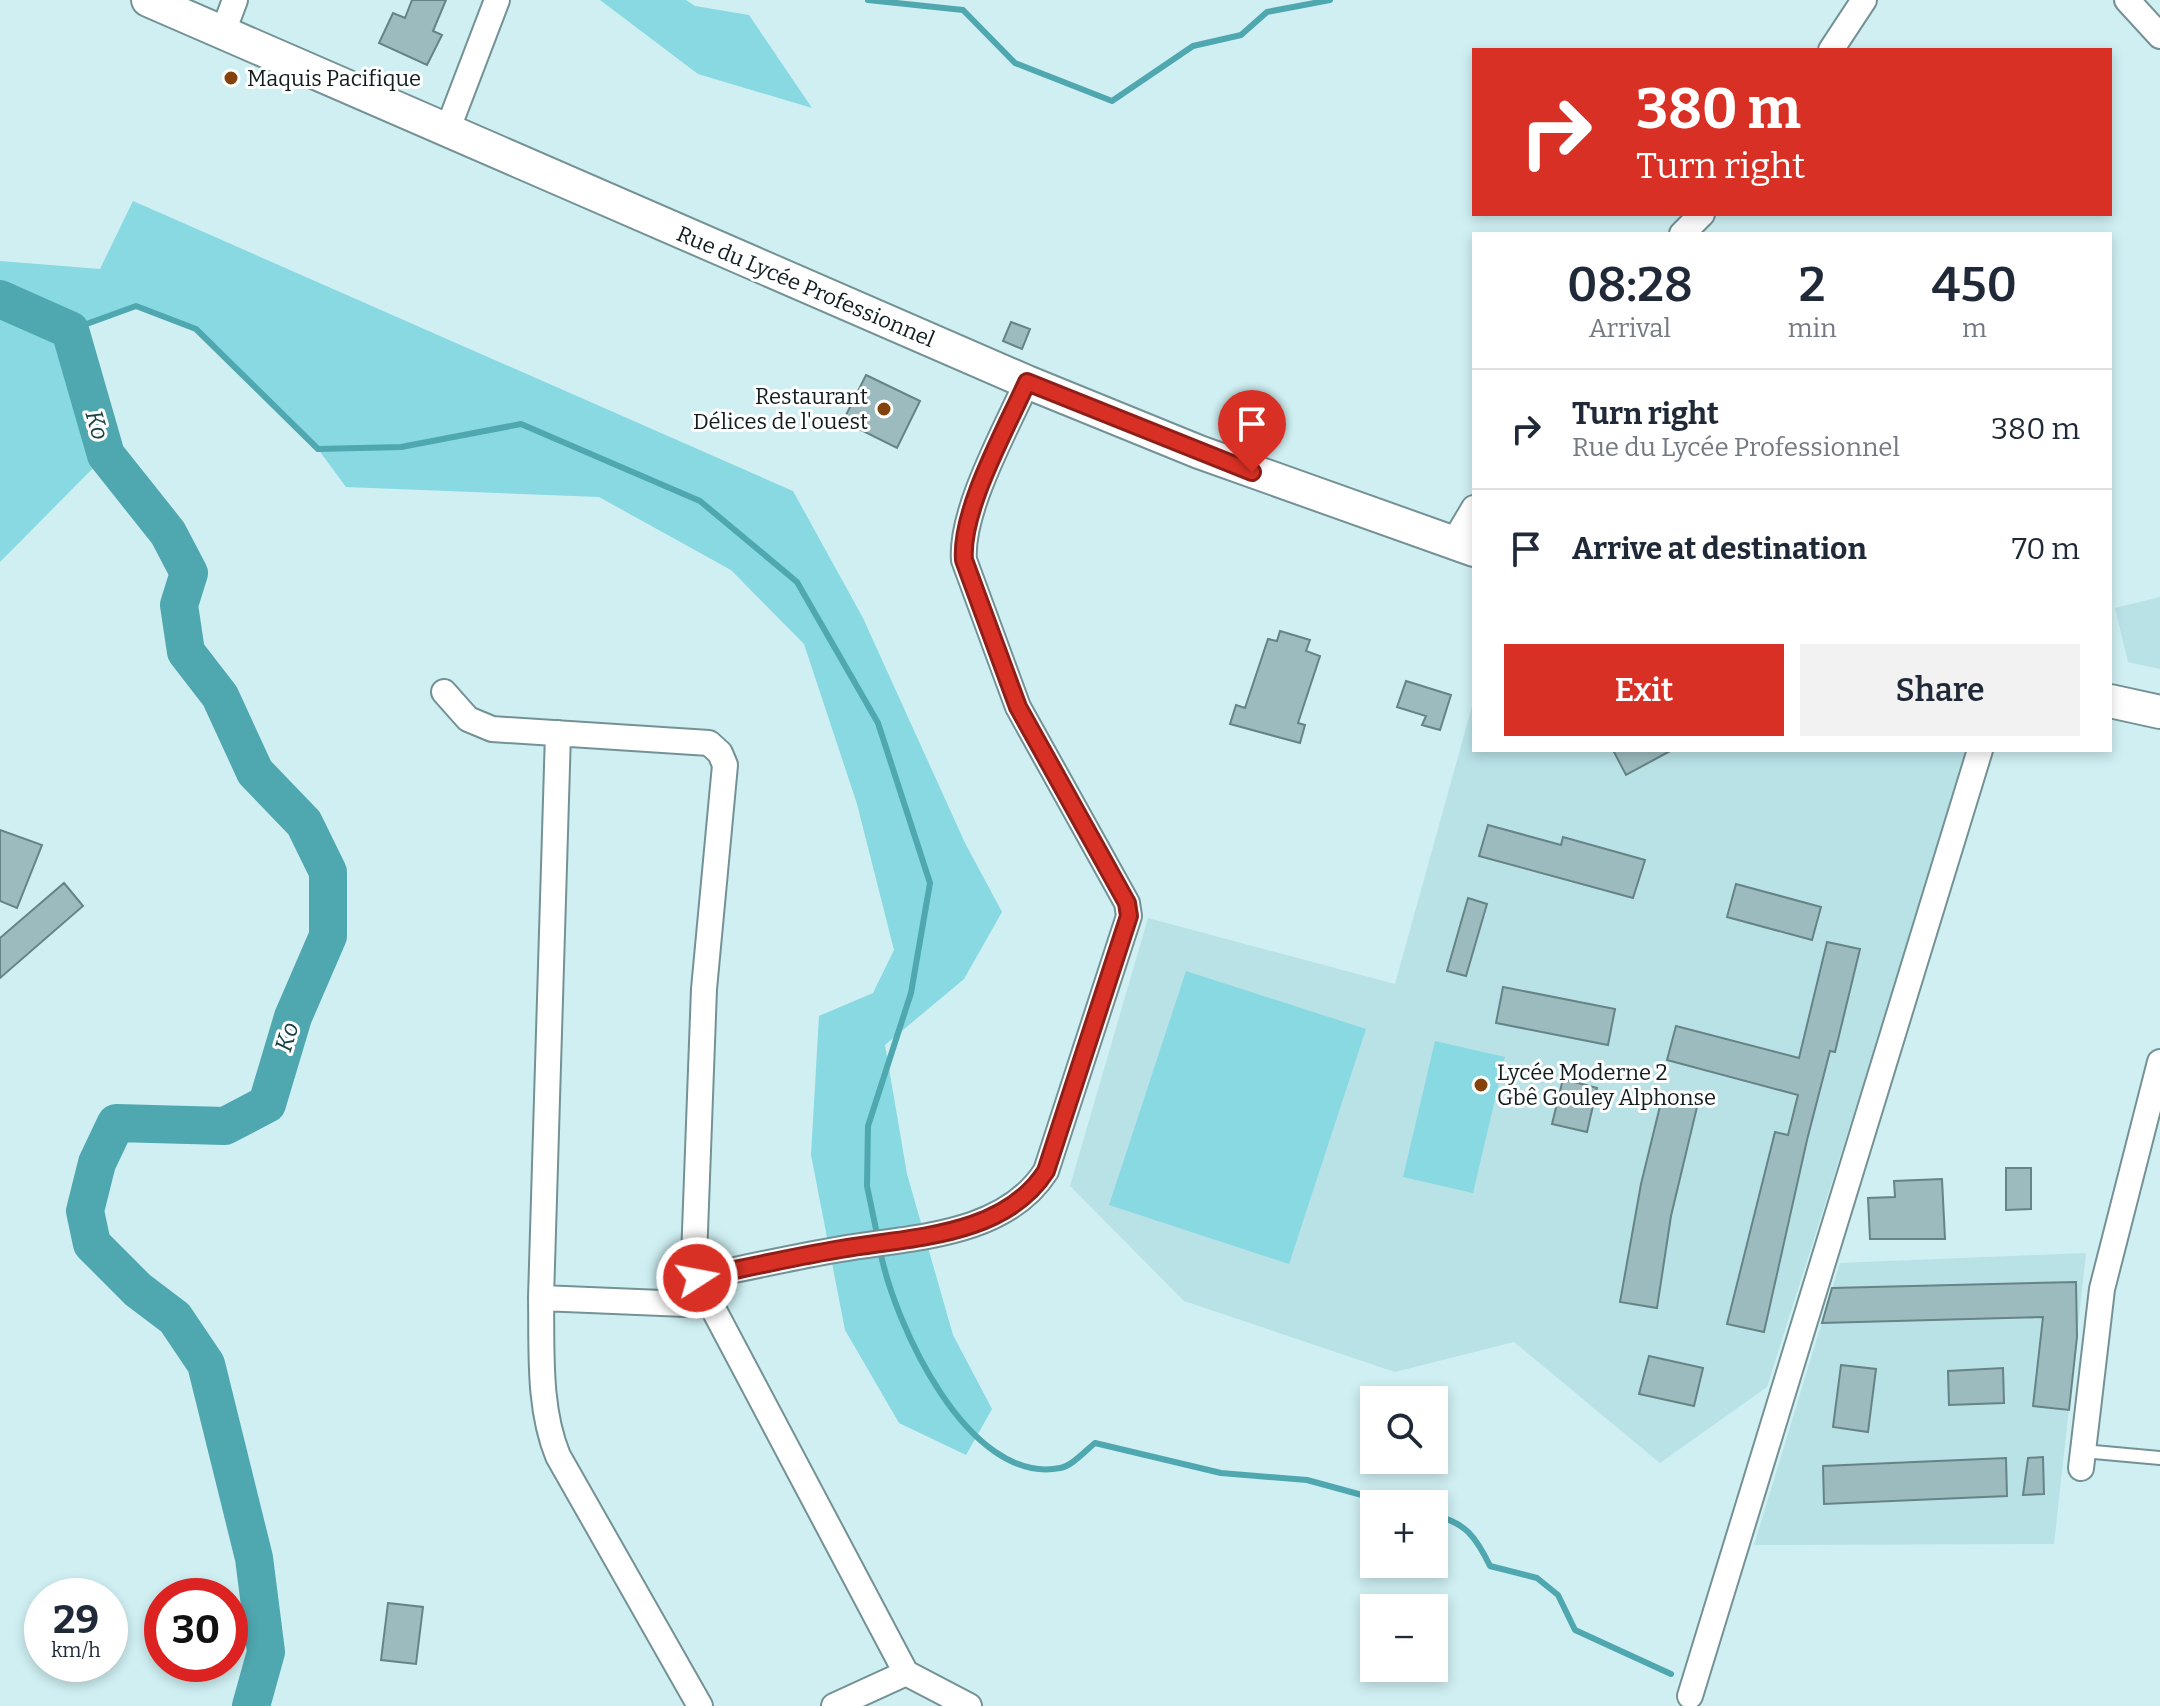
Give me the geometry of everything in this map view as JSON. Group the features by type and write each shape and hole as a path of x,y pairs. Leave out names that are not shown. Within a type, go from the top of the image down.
{"main road":[{"name":"Rue du Lycée Professionnel","path":"148,0 1027,382 1199,452 1463,548"},
{"path":"2112,701 2160,712"}],"street":[{"path":"223,32 235,0"},
{"path":"447,131 497,0"},
{"path":"1832,48 1864,0"},
{"path":"2127,0 2160,36"},
{"path":"1684,232 1700,216"},
{"path":"697,1278 928,1236 979,1222 1016,1202 1037,1185 1046,1171 1129,916 1127,903 1018,707 964,560 962,539 972,509 1027,382"},
{"path":"1463,548 1472,515"},
{"path":"444,692 478,725 709,743 720,753 725,765 704,989 694,1258 697,1278 730,1335 906,1673 969,1706"},
{"path":"558,733 541,1298 542,1371 549,1433 558,1456 700,1706"},
{"path":"1690,1696 1979,752"},
{"path":"2082,1459 2102,1289 2160,1062"},
{"path":"541,1298 710,1305"},
{"path":"834,1706 906,1673"}],"lane":[{"path":"2082,1459 2160,1458"}],"shaded area":[{"path":"600,0 686,0 695,6 749,15 812,108 698,74"},
{"path":"133,201 793,491 863,618 965,843 1002,912 964,979 885,1045 907,1174 953,1335 992,1409 966,1455 899,1423 845,1330 811,1155 819,1016 873,993 894,950 857,804 804,644 731,570 599,497 346,487 318,449 196,329 136,306 70,330 106,455 0,562 0,261 100,269"},
{"path":"2160,597 2160,669 2128,662 2115,608"},
{"name":"Lycée Moderne 2 Gbê Gouley Alphonse","path":"1472,706 1472,752 1968,752 1767,1387 1660,1463 1514,1342 1395,1372 1184,1301 1070,1186 1148,918 1395,984"},
{"path":"1186,971 1366,1029 1289,1264 1109,1205"},
{"path":"1435,1041 1505,1057 1473,1193 1403,1177"},
{"path":"2086,1253 2054,1544 1754,1545 1840,1263"}],"building":[{"path":"412,0 446,0 433,31 442,35 427,65 379,43 393,13 405,18"},
{"path":"1011,322 1030,329 1022,349 1003,341"},
{"path":"866,375 920,401 897,448 843,421"},
{"path":"1280,631 1310,640 1306,651 1320,656 1298,723 1305,725 1300,743 1230,724 1236,705 1245,708 1268,639 1277,641"},
{"path":"1406,681 1451,695 1440,730 1422,725 1426,716 1397,707"},
{"path":"1614,752 1668,752 1626,775"},
{"path":"1488,825 1561,845 1563,837 1645,860 1633,898 1479,856"},
{"path":"0,830 42,845 17,908 0,901"},
{"path":"64,883 83,906 0,978 0,938"},
{"path":"1736,884 1821,907 1812,940 1727,917"},
{"path":"1468,898 1487,904 1466,976 1447,971"},
{"path":"1827,942 1860,949 1835,1052 1830,1051 1807,1140 1764,1332 1727,1324 1775,1132 1788,1135 1798,1095 1667,1060 1676,1026 1799,1058"},
{"path":"1503,987 1615,1009 1608,1045 1496,1023"},
{"path":"1563,1079 1597,1088 1587,1132 1552,1124"},
{"path":"1662,1098 1697,1107 1671,1216 1657,1308 1620,1302 1641,1184"},
{"path":"2006,1168 2031,1168 2031,1209 2006,1210"},
{"path":"1942,1179 1945,1239 1870,1239 1868,1198 1895,1197 1894,1181"},
{"path":"2076,1282 2077,1337 2069,1410 2033,1406 2043,1317 1822,1323 1832,1288"},
{"path":"1649,1356 1703,1368 1694,1406 1639,1394"},
{"path":"1841,1365 1876,1369 1868,1432 1833,1427"},
{"path":"2003,1368 2004,1403 1949,1405 1948,1371"},
{"path":"2043,1457 2044,1494 2023,1495 2028,1458"},
{"path":"2006,1458 2007,1496 1824,1504 1823,1466"},
{"path":"388,1603 423,1607 416,1664 381,1660"}],"waterway":[{"path":"868,0 963,10 1015,63 1112,101 1193,46 1241,35 1267,12 1330,0"},
{"name":"Ko","path":"0,299 70,330 106,455 168,533 189,573 179,605 186,652 220,696 255,772 304,823 328,872 328,936 293,1017 267,1104 225,1126 116,1123 97,1163 85,1211 92,1244 138,1290 175,1318 206,1364 254,1558 266,1652 251,1706"},
{"path":"70,330 136,306 196,329 318,449 401,447 521,424 700,501 797,582 878,723 930,883 911,993 868,1126 867,1186 878,1239"},
{"path":"880,1250 901,1317 919,1356 966,1426 995,1452 1026,1467 1060,1468 1074,1461 1095,1443 1221,1473 1307,1480 1360,1494"},
{"path":"1448,1519 1469,1533 1490,1566 1537,1578 1558,1595 1575,1630 1671,1674"}],"place":[{"name":"Maquis Pacifique","path":"231,78"},
{"name":"Restaurant Délices de l'ouest","path":"884,409"},
{"name":"Lycée Moderne 2 Gbê Gouley Alphonse","path":"1481,1085"}],"route":[{"path":"697,1278 842,1249 928,1236 979,1222 1016,1202 1037,1185 1046,1171 1129,916 1127,903 1018,707 964,560 962,539 972,509 1027,382 1252,472"}]}
